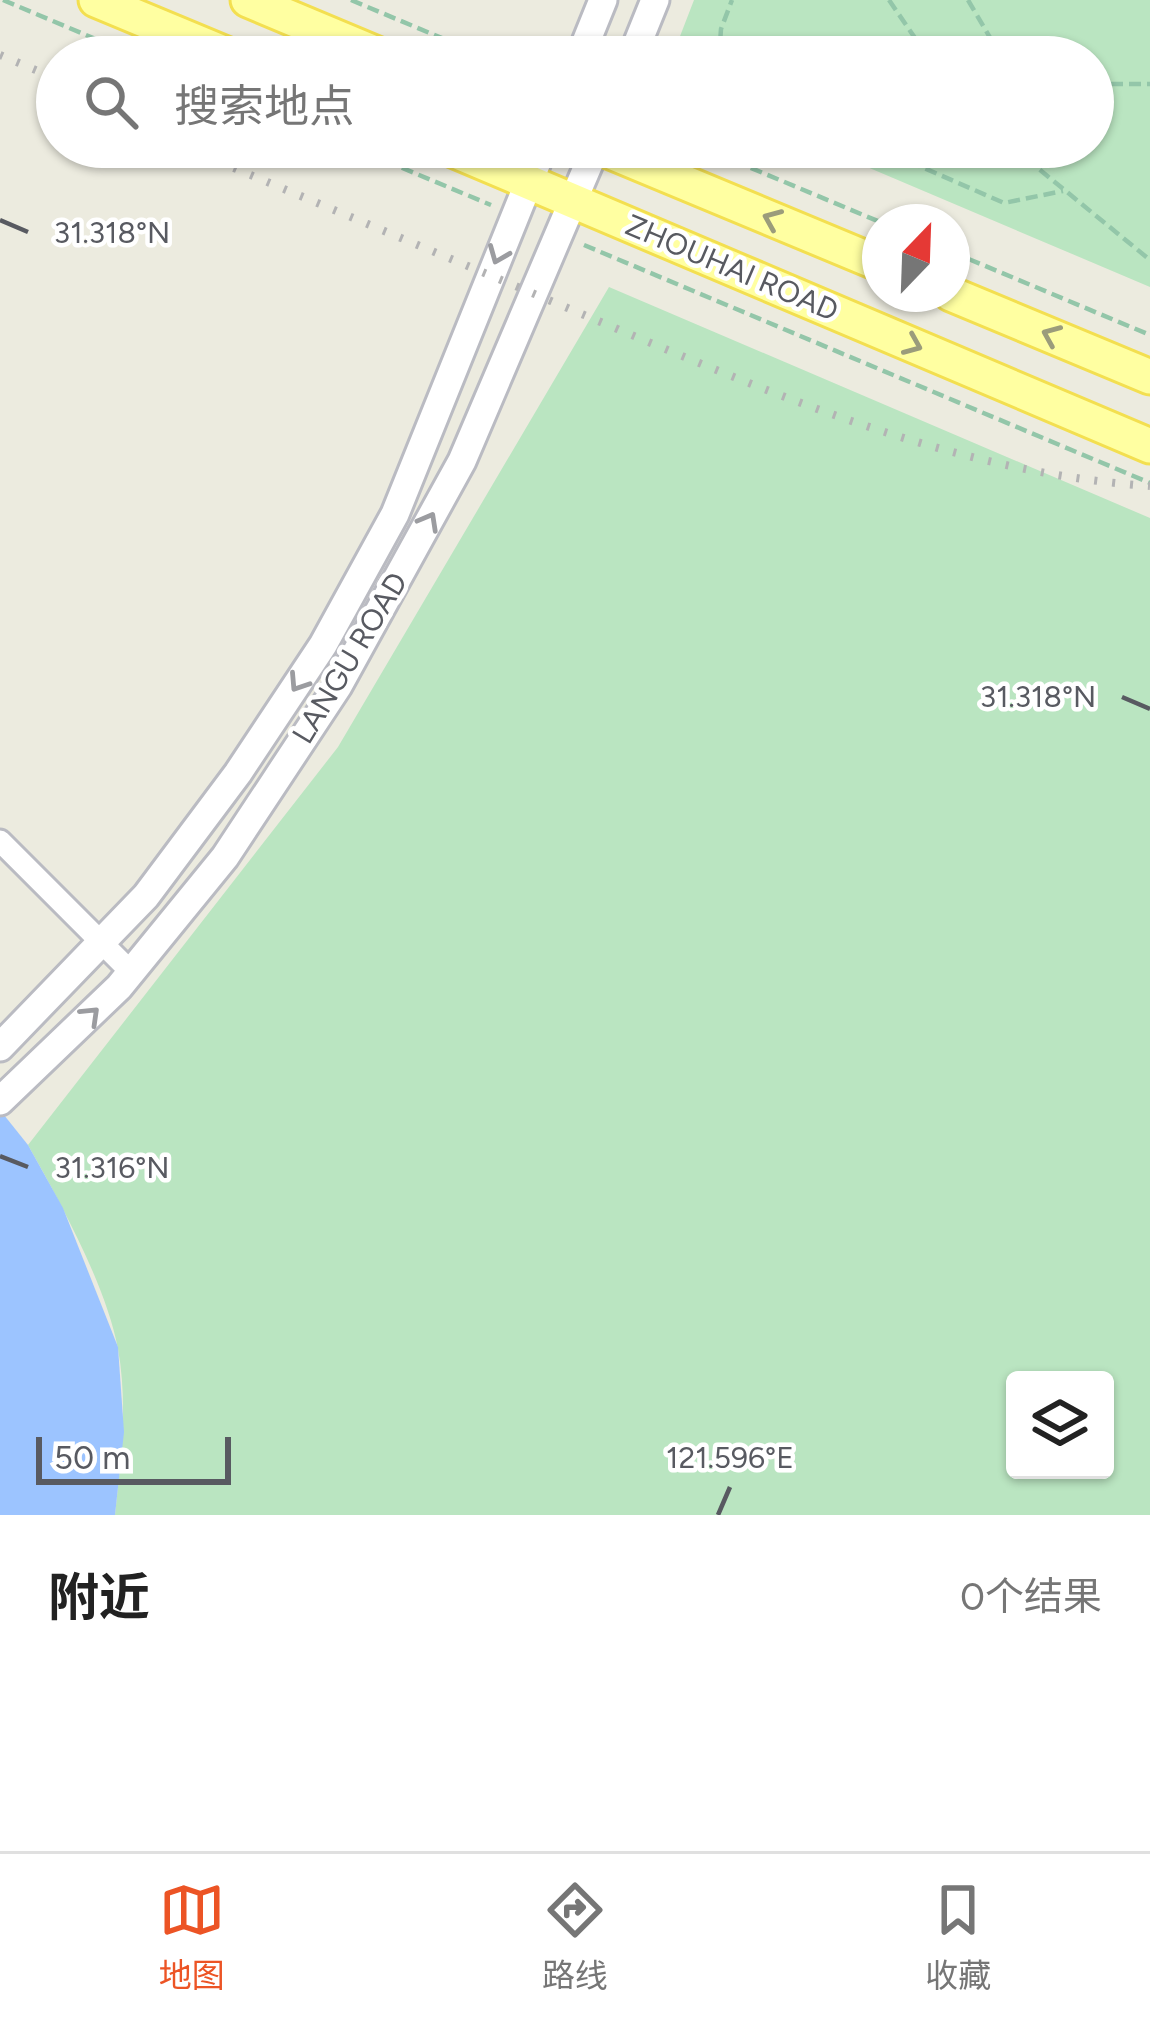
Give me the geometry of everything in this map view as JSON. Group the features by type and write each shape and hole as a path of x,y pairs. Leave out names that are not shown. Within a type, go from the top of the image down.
{"main road":[{"path":"97,0 183,36"},
{"path":"248,0 334,36"},
{"name":"ZHOUHAI ROAD","path":"495,168 1150,446"},
{"name":"ZHOUHAI ROAD","path":"649,168 862,257"},
{"path":"970,302 1150,377"}],"street":[{"path":"588,36 603,0"},
{"path":"640,36 655,0"},
{"name":"LANGU ROAD","path":"0,1047 146,896 238,773 322,645 395,514 534,168"},
{"name":"LANGU ROAD","path":"3,1098 131,972 225,857 338,686 462,461 588,168"},
{"path":"0,841 131,972"}],"path":[{"path":"3,0 88,36"},
{"path":"351,0 437,36"},
{"path":"720,36 732,0"},
{"path":"889,0 914,36"},
{"path":"968,0 989,36"},
{"path":"1114,84 1150,83"},
{"path":"402,168 514,215"},
{"path":"750,168 862,214"},
{"path":"925,168 1004,202 1064,191"},
{"path":"1037,168 1150,260"},
{"path":"559,234 1150,483"},
{"path":"970,260 1150,335"}],"green space":[{"path":"694,0 1150,0 1150,287 970,211 970,204 954,204 870,168 1114,168 1114,36 680,36"},
{"path":"609,287 1150,518 1150,1515 115,1515 123,1411 118,1349 93,1271 28,1145 338,747"}],"water":[{"path":"0,1110 28,1145 63,1208 118,1347 124,1432 115,1515 0,1515"}],"railway":[{"path":"0,55 36,70"},
{"path":"234,168 803,404 1008,465 1150,486"}]}
